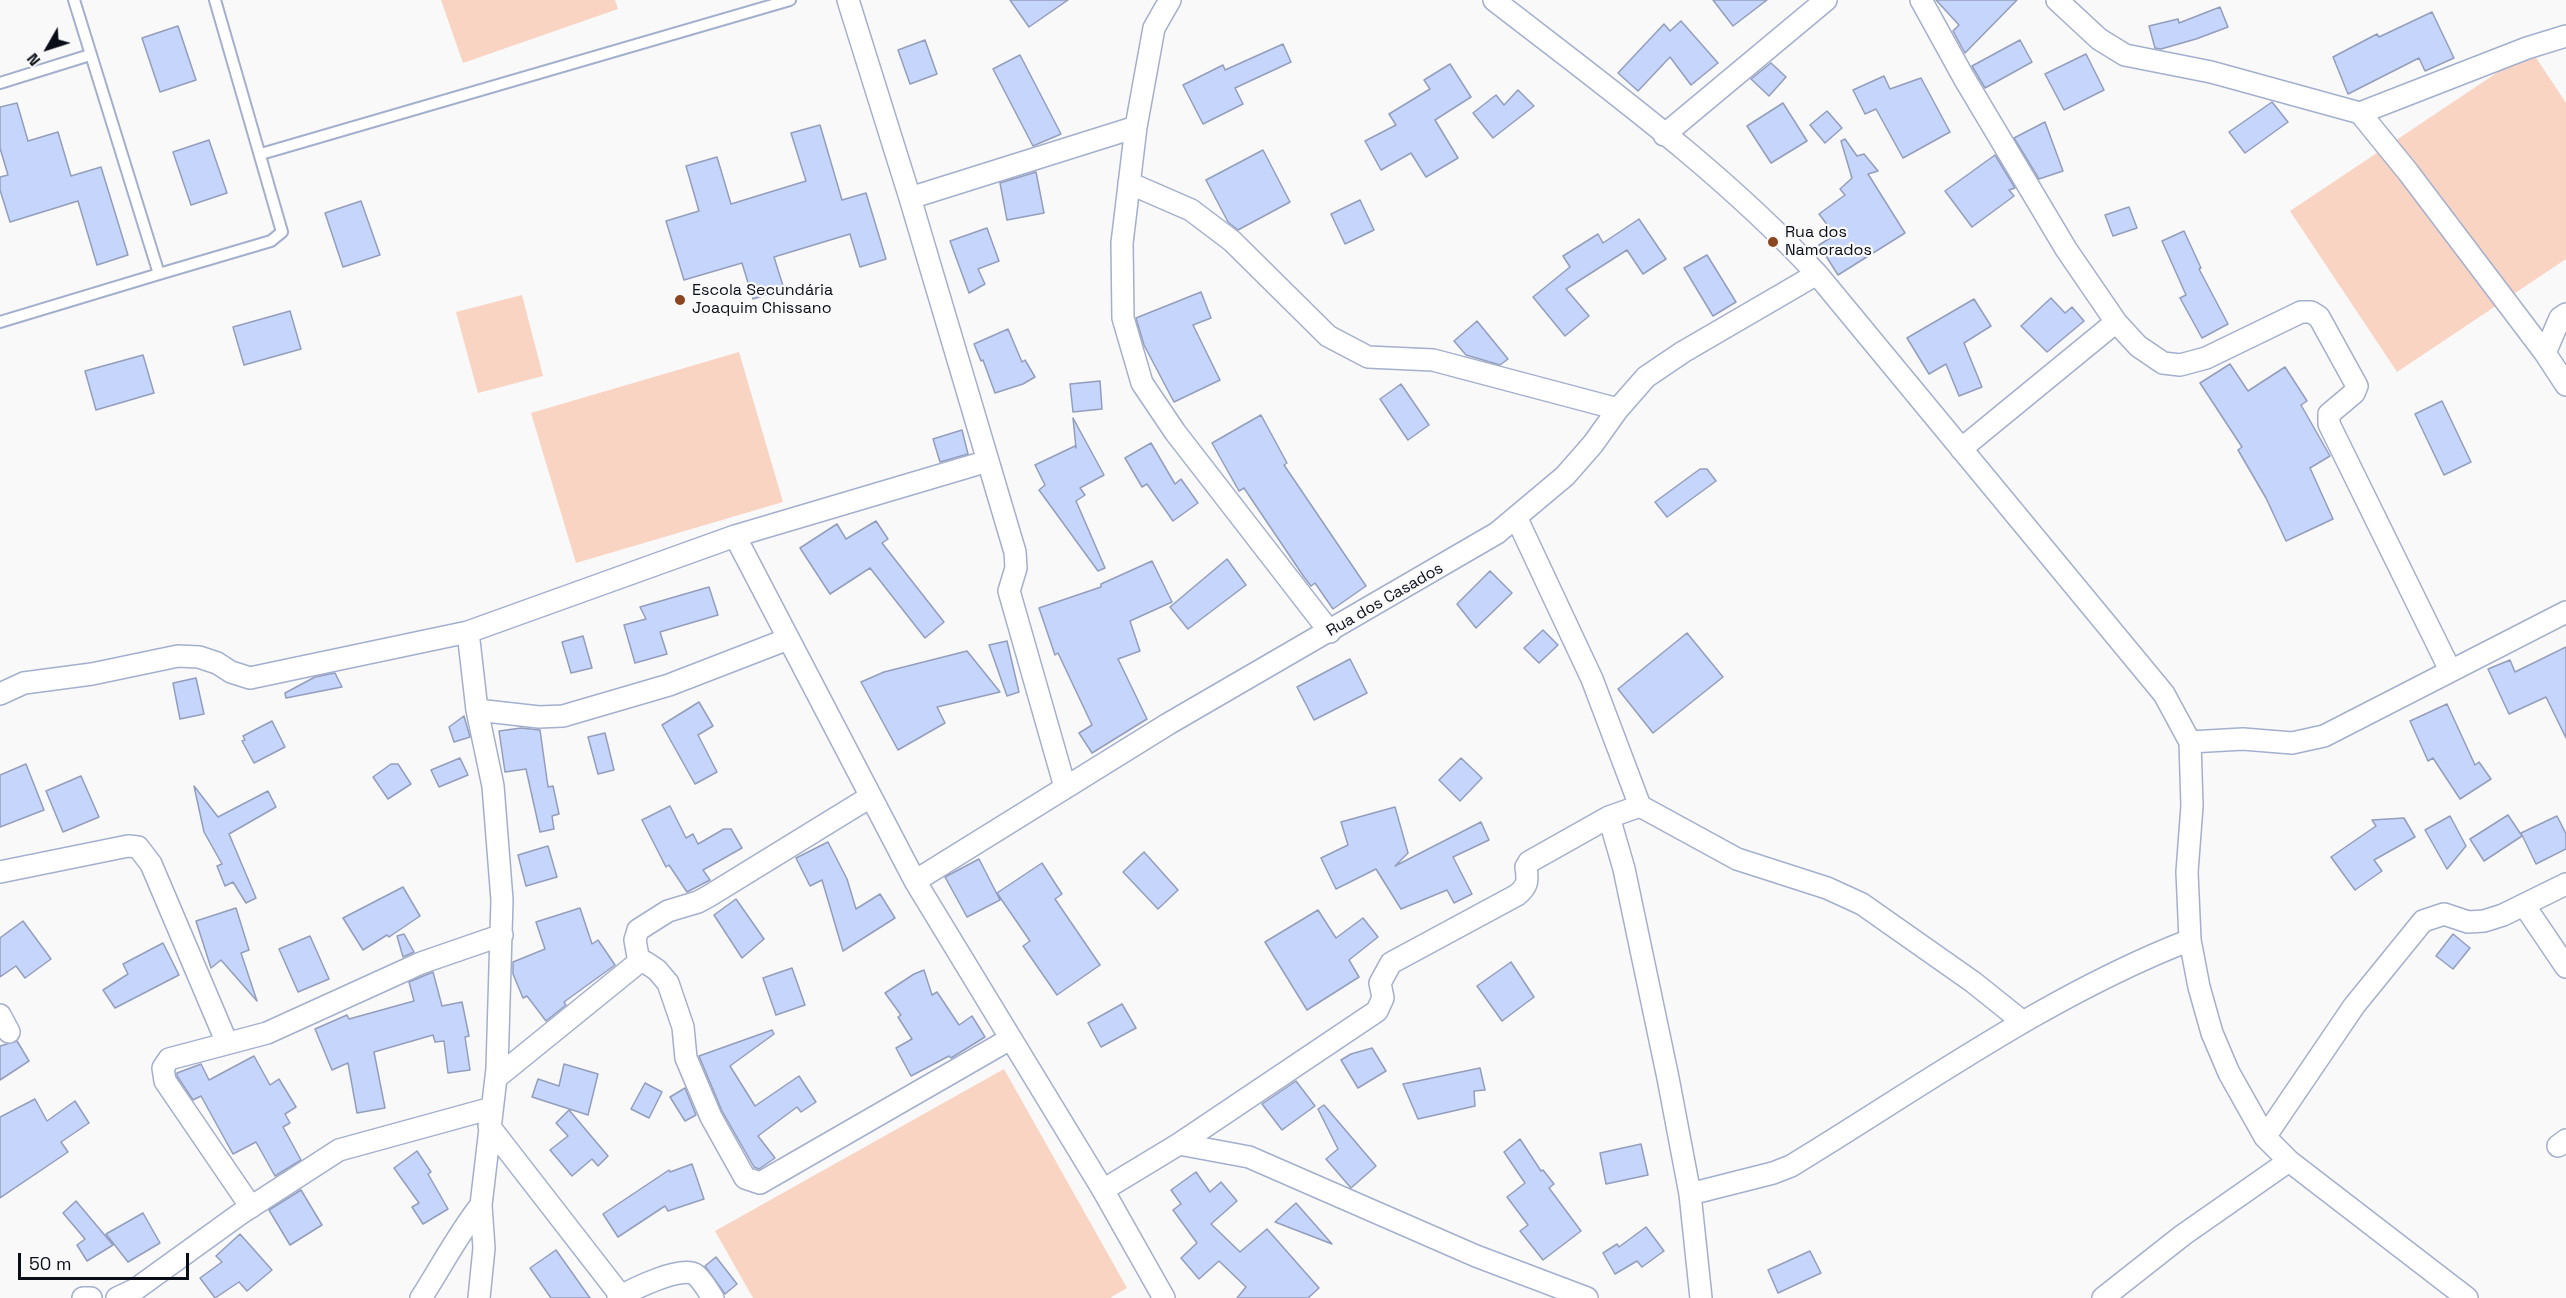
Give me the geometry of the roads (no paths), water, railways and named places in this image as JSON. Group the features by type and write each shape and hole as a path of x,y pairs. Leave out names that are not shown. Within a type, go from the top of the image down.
{"street":[{"path":"848,0 910,198 1015,552 1016,568 1009,591 1065,787"},
{"path":"1170,0 1154,28 1136,127 1122,243 1123,318 1142,383 1175,432 1330,632"},
{"path":"1494,0 1664,135 1776,230 1817,274 2164,694 2190,742 2192,806 2187,872 2190,940 2212,1033 2229,1073 2265,1137 2289,1161 2467,1298"},
{"path":"1664,135 1826,0"},
{"path":"1921,0 1964,78 2066,249 2116,322 2138,346 2163,363 2180,365 2206,358 2301,312 2311,312 2319,317 2358,386 2354,393 2329,414 2329,424 2450,670"},
{"path":"2057,0 2099,39 2125,55 2211,72 2360,113 2408,172 2545,353 2566,386"},
{"path":"2360,113 2528,48 2566,36"},
{"path":"910,198 1136,127"},
{"path":"1129,183 1191,210 1232,241 1328,336 1368,357 1433,360 1618,409"},
{"name":"Rua dos Casados","path":"915,881 1168,724 1497,533 1517,519 1565,476 1646,377 1683,352 1817,274"},
{"path":"2545,353 2560,318 2566,314"},
{"path":"1961,449 2116,322"},
{"path":"0,694 24,683 92,674 178,656 199,657 250,678 468,632 735,536 988,461"},
{"path":"1517,519 1592,679 1640,806 1737,859 1827,888 1862,904 1893,923 2023,1022"},
{"path":"735,536 915,881 1103,1190 1164,1298"},
{"path":"2190,742 2243,739 2292,743 2324,736 2566,612"},
{"path":"468,632 477,710 493,786 502,900 501,1012 496,1078 481,1205 484,1248 479,1298"},
{"path":"477,710 539,717 563,716 669,685 788,639"},
{"path":"639,962 635,940 638,930 668,911 698,902 709,896 870,797"},
{"path":"1103,1190 1179,1144 1377,1011 1383,998 1380,982 1391,963 1517,895 1525,888 1528,881 1526,867 1529,862 1609,817 1640,806"},
{"path":"1609,817 1626,880 1690,1194 1701,1298"},
{"path":"0,872 128,846 138,847 151,864 227,1043"},
{"path":"2265,1137 2354,1006 2423,921 2444,914 2468,922 2484,921 2524,905 2566,884"},
{"path":"2524,905 2566,967"},
{"path":"251,1208 165,1081 163,1068 170,1059 267,1033 421,963 502,935"},
{"path":"1690,1194 1773,1173 1791,1166 2023,1022 2121,969 2190,940"},
{"path":"496,1078 639,962 645,962 657,970 668,983 683,1027 686,1058 711,1117 745,1178 760,1183 1010,1039"},
{"path":"117,1298 136,1289 251,1208 339,1150 491,1117"},
{"path":"491,1117 619,1297 660,1278 690,1273 695,1274 713,1298"},
{"path":"1179,1144 1249,1157 1476,1256 1587,1298"},
{"path":"2103,1298 2183,1234 2289,1161"},
{"path":"421,1298 463,1228 481,1205"},
{"path":"83,1298 91,1298"}],"lane":[{"path":"74,0 159,274"},
{"path":"0,322 271,241 282,232 215,0"},
{"path":"261,154 790,0"},
{"path":"0,82 90,55"}],"place":[{"name":"Rua dos Namorados","path":"1773,242"},
{"name":"Escola Secundária Joaquim Chissano","path":"680,300"}]}
